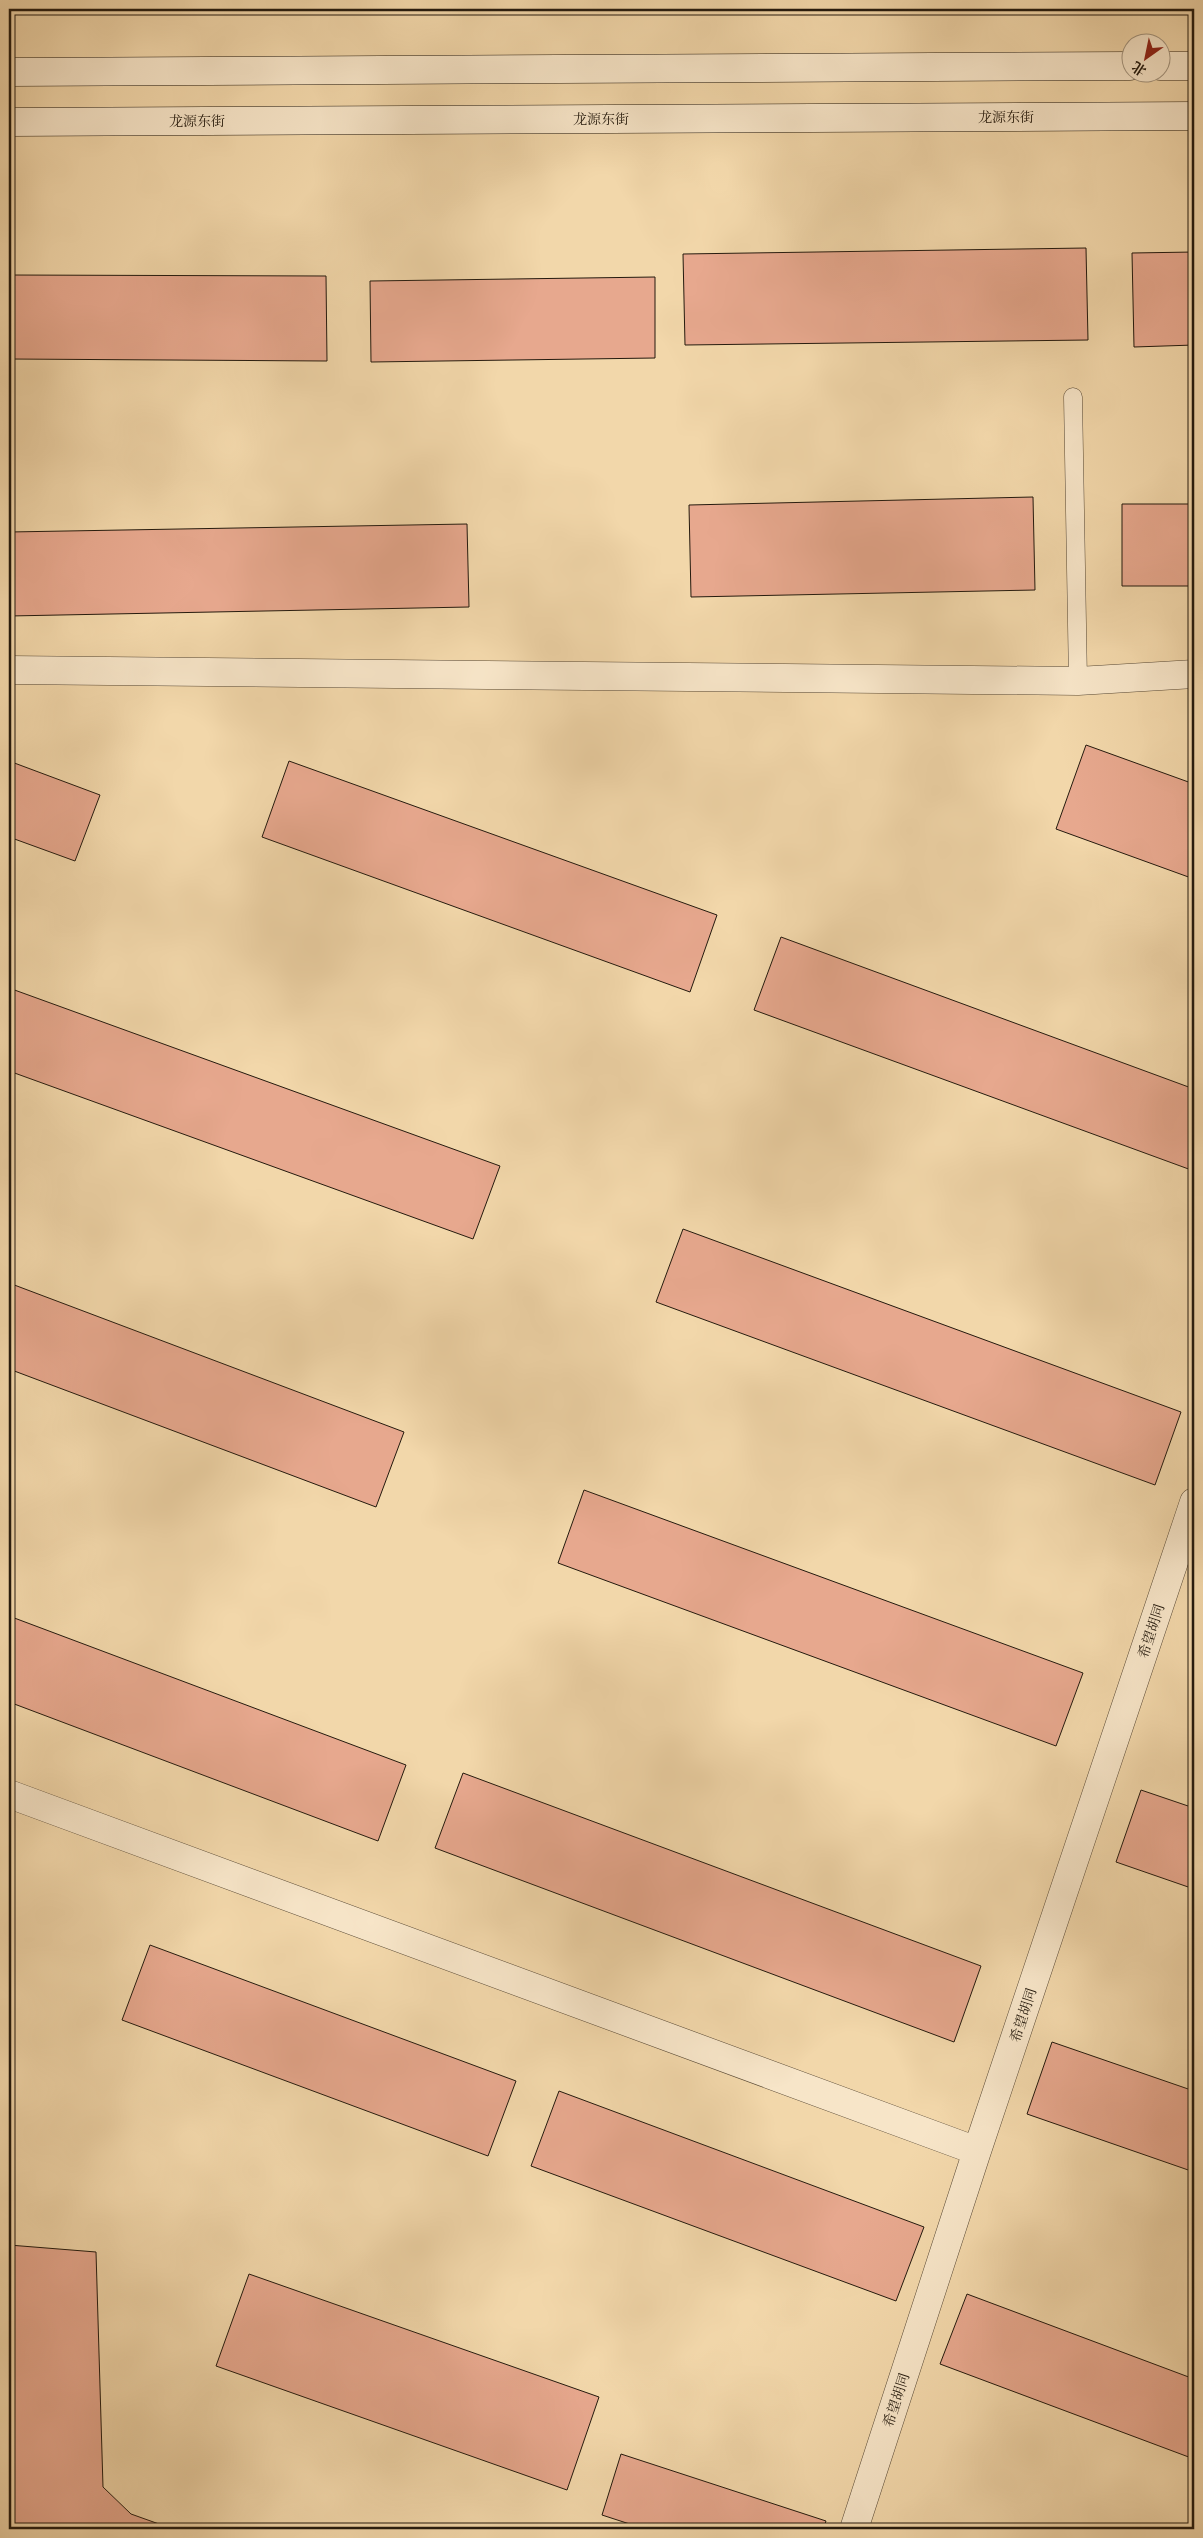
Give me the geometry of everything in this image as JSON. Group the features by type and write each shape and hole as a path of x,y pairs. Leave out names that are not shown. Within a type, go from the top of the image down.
{"street":[{"path":"9,72 1120,66"},
{"path":"1170,66 1194,66"},
{"name":"龙源东街","path":"9,122 1194,116"},
{"path":"9,670 1078,681 1194,674"},
{"name":"希望胡同","path":"854,2529 977,2151 1194,1502"},
{"path":"9,1794 977,2151"}],"lane":[{"path":"1073,396 1078,681"}],"building":[{"path":"1086,248 1088,340 685,345 683,254"},
{"path":"1194,252 1194,345 1134,347 1132,253"},
{"path":"9,275 326,276 327,361 9,359"},
{"path":"655,277 655,358 371,362 370,281"},
{"path":"1033,497 1035,590 691,597 689,505"},
{"path":"1122,504 1194,504 1194,586 1122,586"},
{"path":"467,524 469,607 9,616 9,532"},
{"path":"1086,745 1194,784 1194,879 1056,829"},
{"path":"9,761 100,795 75,861 9,837"},
{"path":"289,761 717,915 690,992 262,837"},
{"path":"781,937 1194,1089 1194,1171 754,1010"},
{"path":"9,988 500,1166 473,1239 9,1071"},
{"path":"683,1229 1181,1412 1155,1485 656,1302"},
{"path":"9,1283 404,1432 376,1507 9,1369"},
{"path":"584,1490 1083,1673 1056,1746 558,1563"},
{"path":"9,1616 406,1765 378,1841 9,1702"},
{"path":"463,1773 981,1966 954,2042 435,1848"},
{"path":"1141,1790 1194,1808 1194,1889 1116,1862"},
{"path":"150,1945 516,2081 488,2156 122,2020"},
{"path":"1052,2042 1194,2091 1194,2172 1027,2114"},
{"path":"559,2091 924,2227 896,2301 531,2166"},
{"path":"9,2245 96,2252 103,2487 131,2514 173,2529 16,2529 11,2510 9,2487"},
{"path":"249,2274 599,2397 567,2490 216,2366"},
{"path":"967,2294 1194,2379 1194,2459 940,2364"},
{"path":"621,2454 826,2521 823,2529 645,2529 602,2515"},
{"path":"890,2524 903,2529 889,2529"}]}
